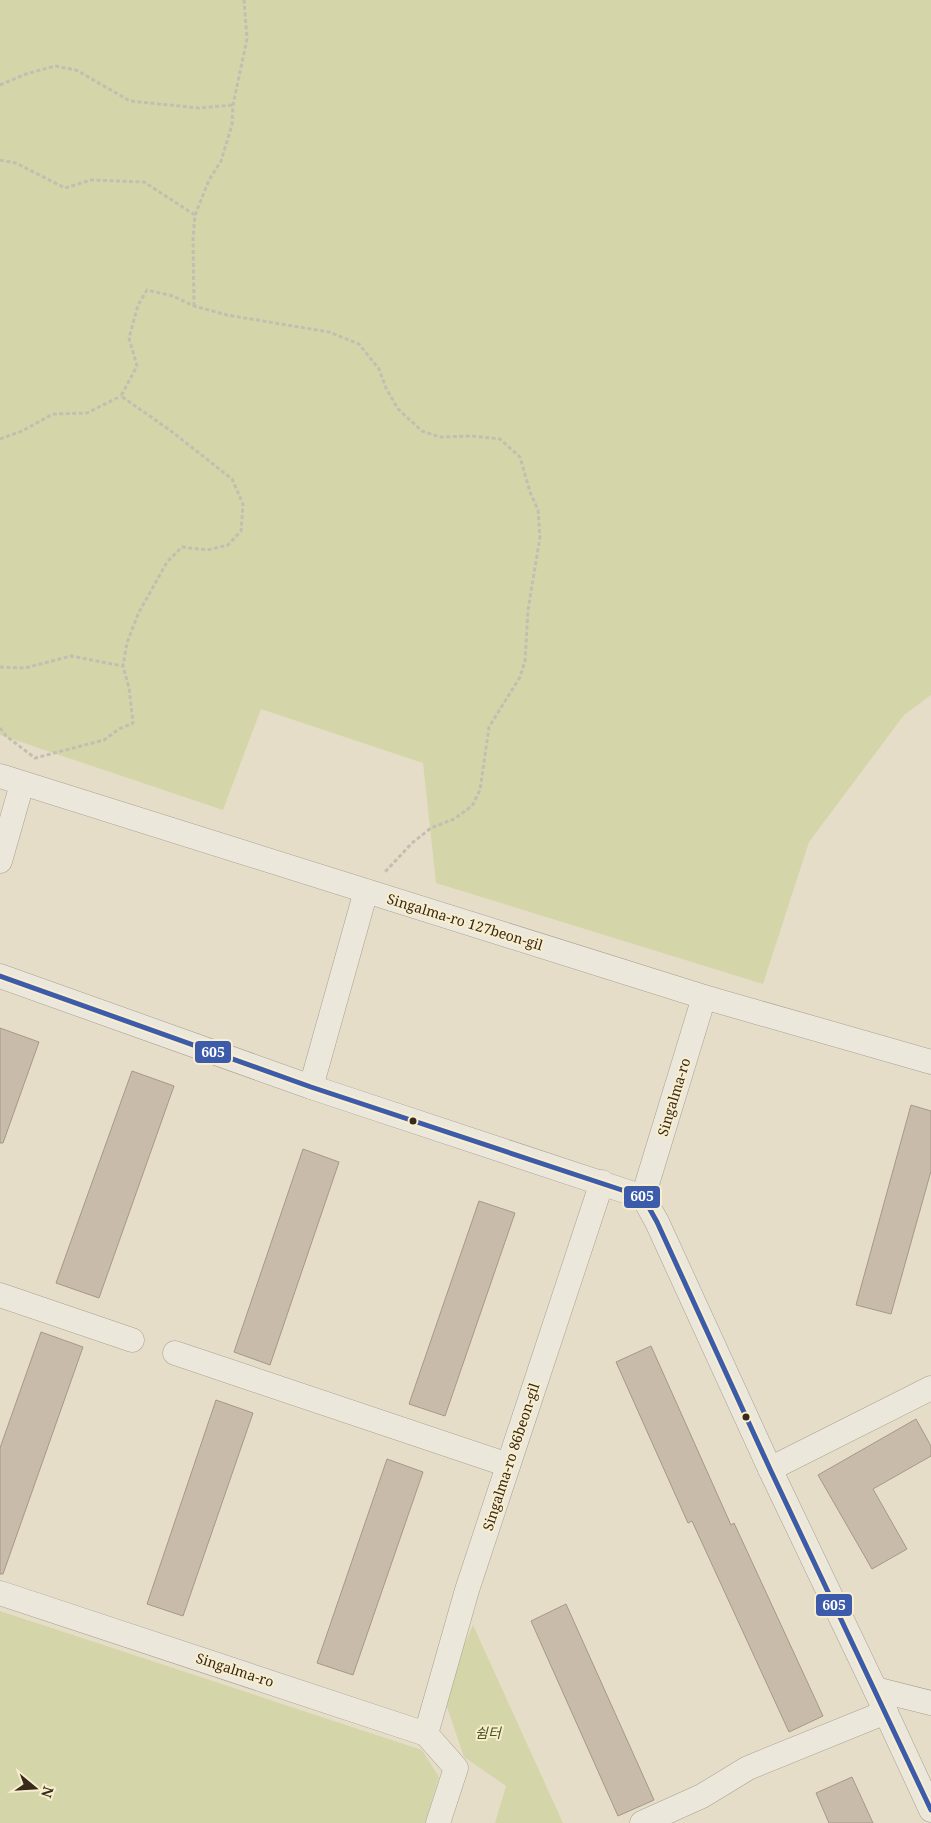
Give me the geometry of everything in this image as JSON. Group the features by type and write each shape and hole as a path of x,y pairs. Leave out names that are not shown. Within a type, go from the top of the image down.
{"street":[{"name":"Singalma-ro 127beon-gil","path":"11,780 704,997 931,1062"},
{"path":"0,861 11,780"},
{"path":"311,1087 366,892"},
{"path":"0,976 311,1087 644,1197 931,1810"},
{"name":"Singalma-ro","path":"644,1197 704,997"},
{"name":"Singalma-ro 86beon-gil","path":"426,1734 467,1590 602,1182"},
{"path":"0,1295 132,1340"},
{"path":"175,1353 508,1465"},
{"path":"770,1469 931,1388"},
{"name":"Singalma-ro","path":"0,1593 426,1734"},
{"path":"875,1689 931,1703"},
{"path":"642,1823 702,1796 748,1768 886,1712"},
{"path":"426,1734 456,1768 438,1823"}],"path":[{"path":"194,306 193,238 195,215 209,180 221,161 232,125 233,105 247,40 244,0"},
{"path":"0,85 26,74 55,66 76,70 95,79 130,101 199,108 233,105"},
{"path":"0,160 16,163 65,188 91,180 144,182 195,215"},
{"path":"0,439 22,431 53,414 87,413 121,396 137,366 129,338 138,306 147,290 173,296 194,306 251,320 329,332 359,344 379,369 386,388 398,409 422,431 440,437 472,436 500,439 520,457 530,492 538,510 540,537 528,610 525,661 520,677 489,727 480,790 472,806 454,819 431,828 412,843 366,892"},
{"path":"0,728 6,736 35,758 104,740 133,723 129,688 123,666 126,643 138,614 168,562 182,548 207,550 228,545 242,531 243,504 232,479 171,431 121,396"},
{"path":"0,667 25,668 71,656 123,666"}],"green space":[{"path":"0,0 931,0 931,695 904,715 809,842 763,984 436,883 423,763 261,709 223,810 0,735"},
{"path":"0,1611 422,1750 439,1777 425,1823 0,1823"},
{"name":"쉼터","path":"473,1625 563,1823 495,1823 506,1786 464,1757 445,1701 461,1652"}],"building":[{"path":"0,1028 39,1042 3,1143 0,1143"},
{"path":"132,1071 174,1086 99,1298 56,1283"},
{"path":"911,1105 931,1111 931,1171 891,1314 856,1305"},
{"path":"303,1149 339,1162 270,1365 234,1352"},
{"path":"479,1201 515,1213 445,1416 409,1404"},
{"path":"41,1332 83,1347 3,1574 0,1574 0,1448"},
{"path":"651,1346 731,1525 734,1523 823,1716 789,1732 692,1521 688,1523 616,1362"},
{"path":"216,1400 253,1413 183,1616 147,1604"},
{"path":"916,1419 931,1446 931,1456 873,1489 907,1549 872,1569 818,1475"},
{"path":"387,1459 423,1472 353,1675 317,1663"},
{"path":"566,1604 654,1800 618,1816 531,1621"},
{"path":"852,1777 873,1823 829,1823 816,1793"}],"transit line":[{"name":"605","path":"0,976 311,1087 643,1197 657,1222 770,1469 931,1810"}]}
